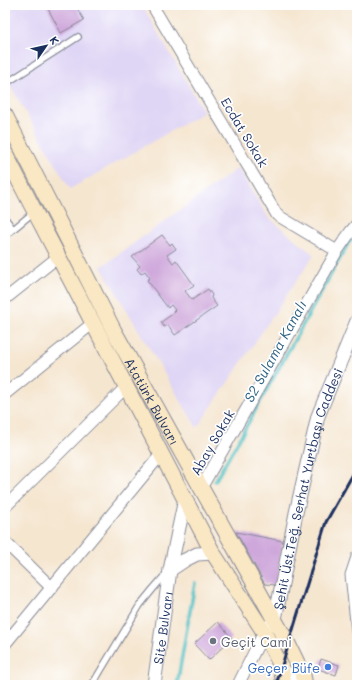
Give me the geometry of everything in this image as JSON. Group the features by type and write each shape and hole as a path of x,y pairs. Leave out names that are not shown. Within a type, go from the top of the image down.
{"main road":[{"name":"Atatürk Bulvarı","path":"5,114 114,331 275,619 303,674 305,685"},
{"name":"Atatürk Bulvarı","path":"7,164 35,212 213,553 264,632 281,666 284,685"}],"street":[{"name":"Ecdat Sokak","path":"152,5 278,215 337,251"},
{"name":"Abay Sokak","path":"201,488 337,251 357,224"},
{"path":"5,299 58,257"},
{"name":"Şehit Üst.Teğ. Serhat Yurtbaşı Caddesi","path":"264,632 275,619 296,513 318,416 357,321"},
{"path":"5,394 92,322"},
{"path":"5,507 126,387"},
{"path":"5,644 162,453"},
{"name":"Site Bulvarı","path":"154,685 170,570 185,499"},
{"path":"5,542 52,588"},
{"path":"170,570 197,554 213,553"},
{"path":"357,557 351,575 357,631"},
{"path":"238,685 264,632"},
{"path":"281,666 295,685"}],"lane":[{"path":"5,84 78,37"},
{"path":"5,236 35,212"},
{"path":"5,218 12,230"},
{"path":"92,685 140,605 170,570"}],"shaded area":[{"path":"5,5 142,5 204,112 70,189 5,77"},
{"path":"238,168 268,217 314,255 197,428 101,267"}],"building":[{"path":"46,5 75,5 84,20 61,33"},
{"path":"162,235 170,245 172,243 176,249 167,255 173,263 176,260 194,285 185,291 192,300 208,289 212,295 211,298 217,306 175,335 168,325 164,327 161,322 174,313 173,312 175,310 171,305 168,308 147,280 150,278 145,271 141,274 137,269 140,266 132,257"},
{"path":"236,532 283,541 276,585 265,584"},
{"name":"Geçit Cami","path":"218,622 232,638 209,660 194,644"},
{"name":"Geçer Büfe","path":"321,659 339,665 336,675 318,669"}],"waterway":[{"name":"S2 Sulama Kanalı","path":"215,481 349,242 357,234"},
{"name":"S2 Sulama Kanalı","path":"177,685 195,583"}],"railway":[{"path":"276,685 326,522 357,467"}],"place":[{"name":"Geçit Cami","path":"213,641"},
{"name":"Geçer Büfe","path":"328,667"}]}
